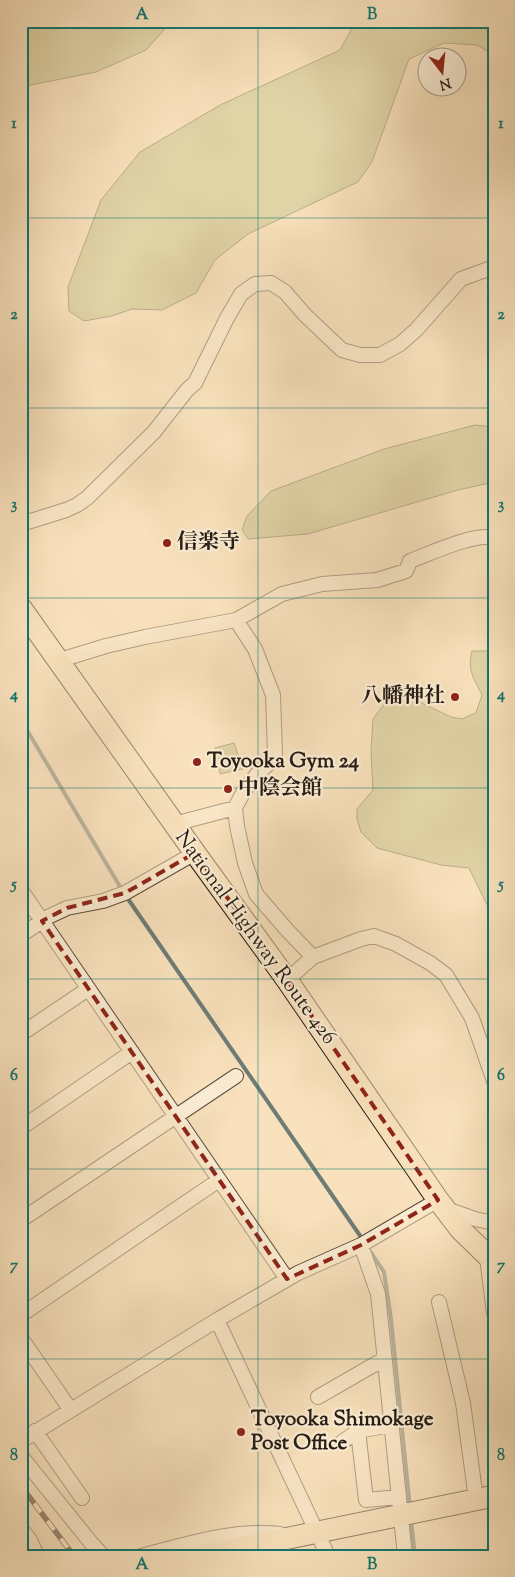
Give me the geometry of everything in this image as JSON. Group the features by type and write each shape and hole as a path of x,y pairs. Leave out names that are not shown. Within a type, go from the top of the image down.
{"highway":[{"name":"National Highway Route 426","path":"21,608 194,853 287,980 441,1204 461,1230 491,1260"},
{"path":"201,1556 317,1532 405,1510 485,1498"}],"street":[{"path":"21,524 78,505 154,432 195,383 241,294 255,284 270,282 285,292 305,315 342,350 360,355 380,355 400,344 416,330 461,279 494,267"},
{"path":"57,661 106,646 145,637 236,620 282,594 328,583 377,580 406,571 410,561 470,539 487,536 494,538"},
{"path":"236,620 255,649 273,695 276,753 272,761 258,773 244,791 235,808 244,863 256,894 313,957"},
{"path":"174,824 235,808"},
{"path":"21,936 42,921 67,908 103,901 125,893 194,853"},
{"path":"21,890 287,1279"},
{"path":"287,980 313,957 360,939 374,936 396,944 430,963 446,975 472,1018 494,1081"},
{"path":"21,1034 88,989"},
{"path":"21,1128 132,1052"},
{"path":"21,1220 236,1076"},
{"path":"21,1315 219,1180"},
{"path":"21,1441 287,1279 361,1245 382,1232 441,1204 475,1219 494,1223"},
{"path":"361,1245 378,1294 391,1425 405,1510 405,1556"},
{"path":"491,1260 494,1314"},
{"path":"439,1302 485,1498"},
{"path":"217,1320 328,1556"},
{"path":"21,1338 70,1410"},
{"path":"318,1397 384,1360"},
{"path":"342,1442 358,1431 391,1425"},
{"path":"35,1431 82,1498"},
{"path":"358,1431 366,1500 405,1510"},
{"path":"21,1456 103,1556"},
{"path":"21,1529 33,1546 37,1556"},
{"path":"141,1556 236,1533 296,1536"},
{"path":"263,1556 296,1536"}],"highlighted area":[{"path":"195,853 287,980 438,1200 361,1245 287,1279 42,921 67,908 125,893"}],"shaded area":[{"path":"21,21 172,21 146,50 96,72 21,87"},
{"path":"356,21 494,21 494,55 477,45 444,43 433,48 418,48 418,55 409,59 372,162 358,182 248,234 215,260 196,293 162,310 132,309 112,316 84,321 69,311 68,287 101,200 140,152 222,104 340,50"},
{"path":"475,425 494,427 494,482 458,490 308,534 248,539 242,530 247,516 271,491 384,449"},
{"path":"472,651 494,651 494,919 469,868 441,865 377,848 361,832 357,819 357,809 373,790 371,751 373,719 395,690 451,717 462,719 476,713 482,695 471,669"},
{"path":"234,743 243,769 220,774 215,748"}],"waterway":[{"path":"21,720 122,890"},
{"path":"126,896 363,1240"},
{"path":"368,1248 384,1272 391,1319 410,1508"},
{"path":"411,1520 415,1556"}],"railway":[{"path":"21,1486 74,1556"}],"place":[{"name":"信楽寺","path":"167,543"},
{"name":"八幡神社","path":"455,697"},
{"name":"Toyooka Gym 24","path":"197,762"},
{"name":"中陰会館","path":"228,789"},
{"name":"Toyooka Shimokage Post Office","path":"241,1432"}]}
